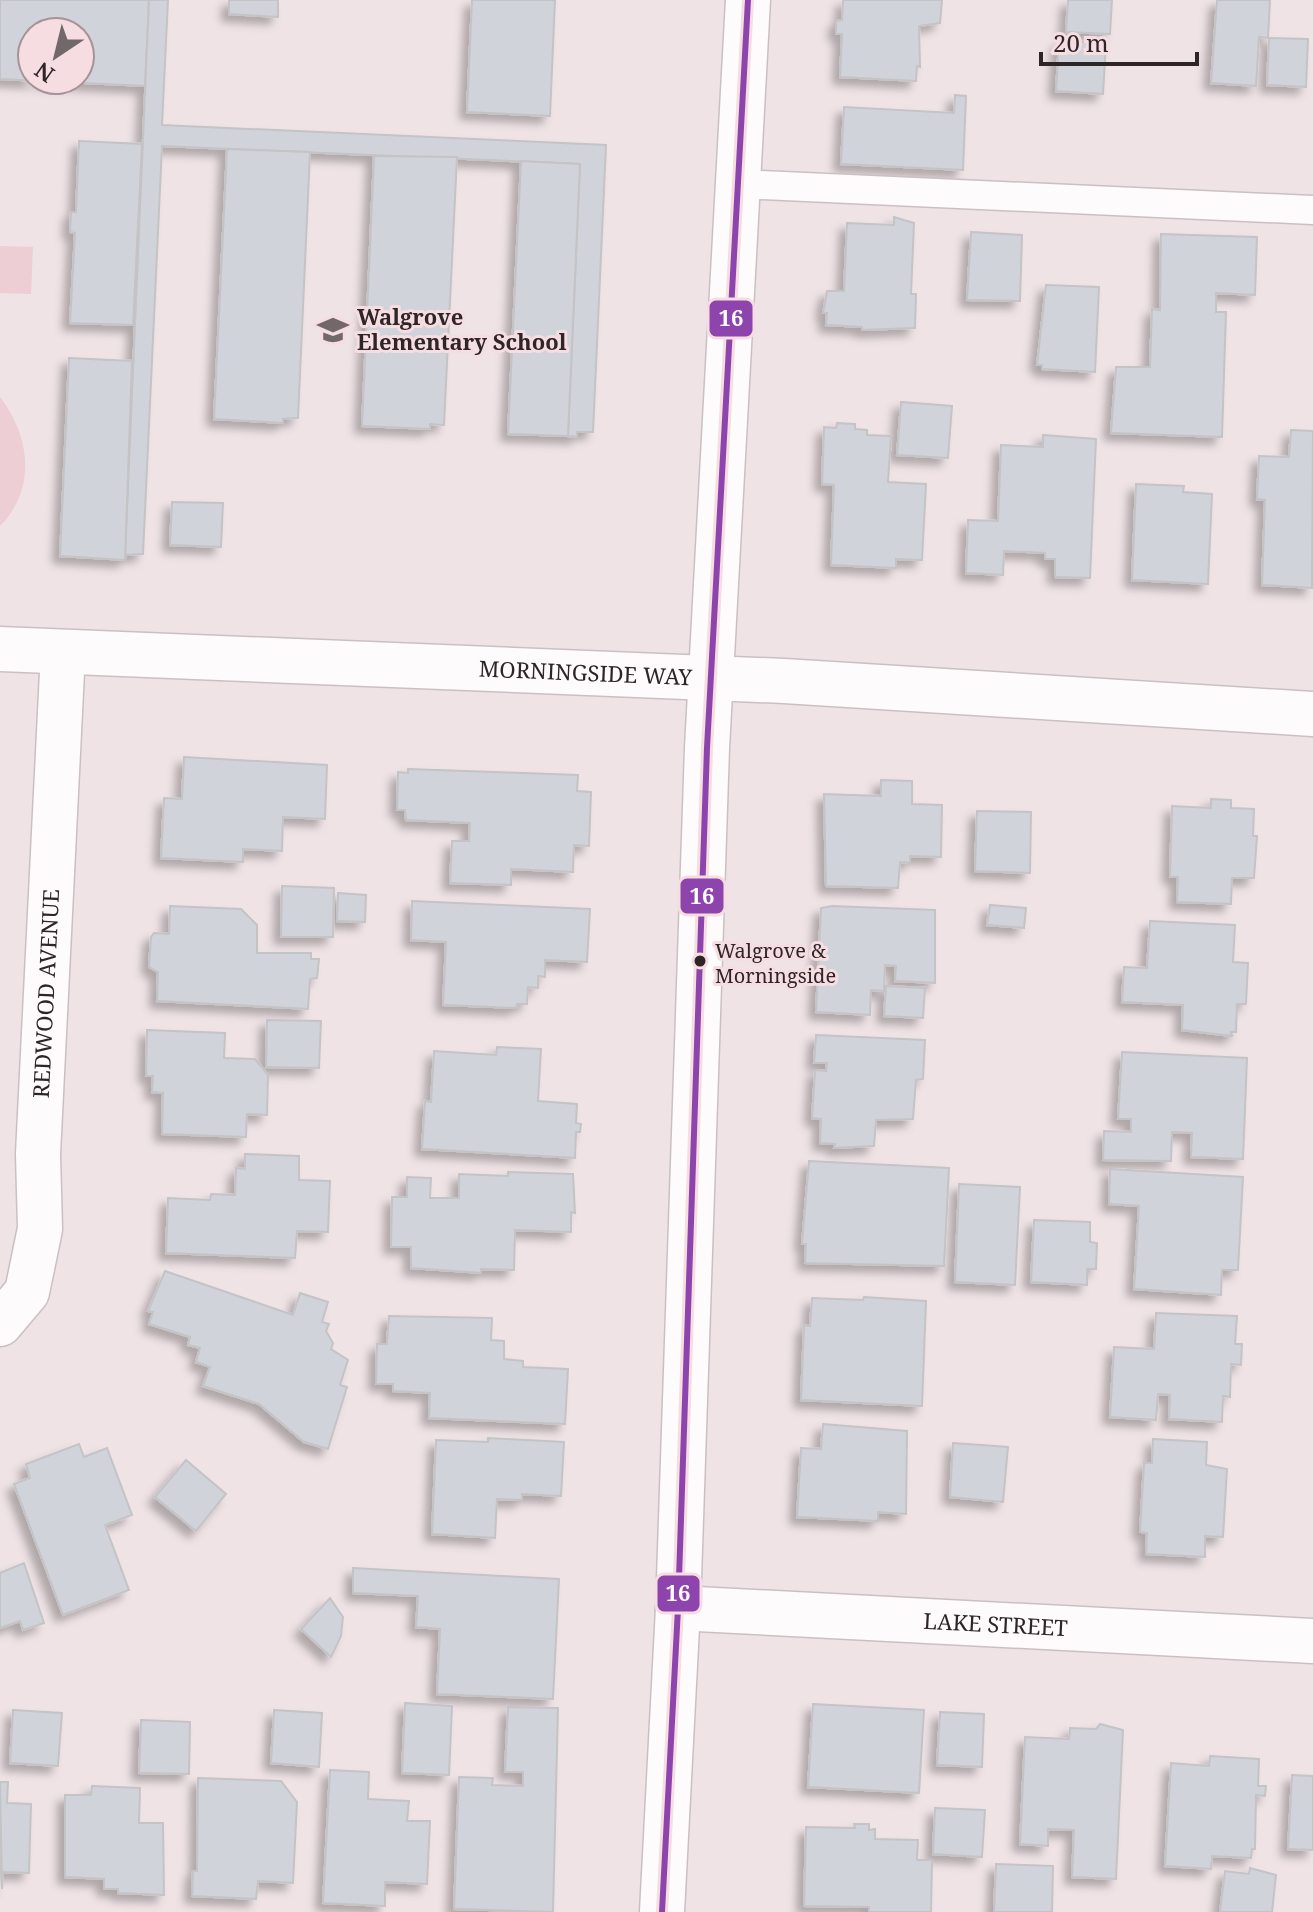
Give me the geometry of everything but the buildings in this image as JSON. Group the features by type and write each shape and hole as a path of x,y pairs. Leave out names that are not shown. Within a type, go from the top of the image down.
{"street":[{"path":"662,1912 678,1608 711,679 748,0"},
{"name":"MORNINGSIDE WAY","path":"0,649 711,679 1313,714"},
{"name":"REDWOOD AVENUE","path":"0,1324 27,1292 40,1229 38,1154 63,652"},
{"name":"LAKE STREET","path":"678,1608 1313,1641"}],"lane":[{"path":"738,184 1313,210"}],"shaded area":[{"path":"0,246 33,247 31,294 0,293"},
{"path":"0,397 18,428 25,462 20,495 0,526"}],"transit line":[{"name":"16","path":"662,1912 678,1608 707,748 748,0"}],"place":[{"name":"Walgrove Elementary School","path":"333,330"},
{"name":"Walgrove & Morningside","path":"700,961"}]}
